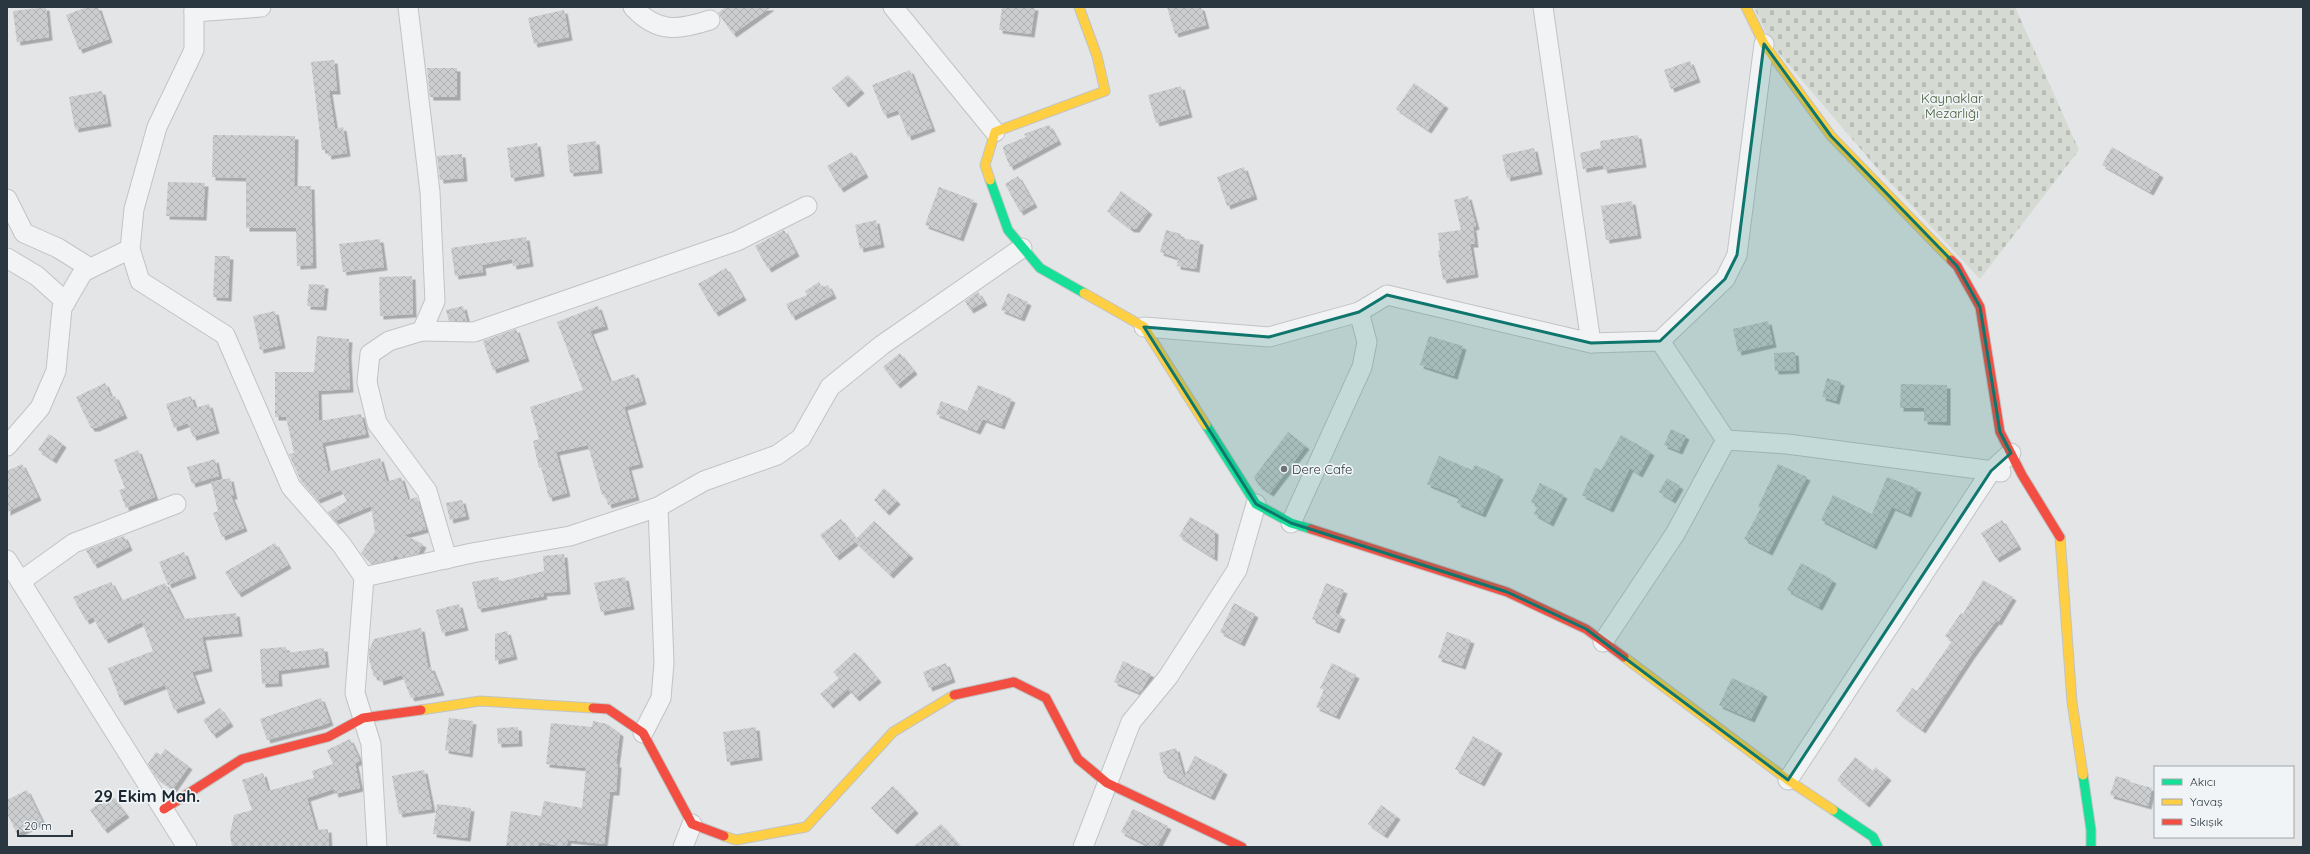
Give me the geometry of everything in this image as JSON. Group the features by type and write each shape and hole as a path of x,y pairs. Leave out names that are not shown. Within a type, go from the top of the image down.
{"street":[{"path":"261,7 194,10 194,50 157,127 134,209 130,250 140,281 225,335 291,487 341,544 364,577 355,693 371,744 377,847"},
{"path":"408,7 431,216 435,302 422,331"},
{"path":"633,7 640,15 672,29 686,28 710,20"},
{"path":"894,7 995,132"},
{"path":"995,132 1105,91 1097,56 1079,7"},
{"path":"1544,7 1591,343"},
{"path":"1746,7 1764,44 1831,136 1957,266 1980,307 2000,432 2022,475 2061,539 2072,702 2091,830 2091,847"},
{"path":"995,132 985,165 1008,230 1040,268 1144,326 1269,337 1359,312 1387,295 1591,343 1660,341 1725,279 1737,255 1764,44"},
{"path":"7,199 24,233 58,248 90,268"},
{"path":"447,559 427,491 377,423 367,382 370,354 389,341 422,331 474,332 737,241 807,206"},
{"path":"364,577 447,559 570,536 658,507 704,481 777,455 801,438 830,387 882,345 1022,248"},
{"path":"7,446 40,408 56,371 62,308 83,272 130,250"},
{"path":"7,258 37,276 66,302"},
{"path":"1291,523 1362,366 1367,342 1359,312"},
{"path":"1144,326 1256,504 1291,523 1507,592 1586,629 1788,780 1873,837 1878,847"},
{"path":"1660,341 1726,440"},
{"path":"1726,440 1787,444 2022,475"},
{"path":"1603,642 1674,534 1726,440"},
{"path":"1788,780 1991,471 2010,453"},
{"path":"21,581 74,543 176,504"},
{"path":"1084,847 1107,782 1131,722 1168,676 1237,570 1256,504"},
{"path":"643,733 661,698 664,663 658,507"},
{"path":"7,560 187,847"},
{"path":"164,809 242,759 328,737 363,718 480,701 608,709 643,733 692,824 736,840 806,827 893,732 957,694 1014,682 1046,698 1078,759 1107,782 1242,847"},
{"path":"683,847 692,824"}],"highlighted area":[{"path":"1764,44 1831,136 1957,266 1980,307 2000,432 2011,453 1991,471 1788,780 1586,629 1507,592 1291,523 1256,504 1144,327 1269,337 1359,312 1387,295 1591,343 1660,341 1725,279 1737,255"}],"green space":[{"name":"Kaynaklar Mezarlığı","path":"1754,7 2015,7 2079,150 1980,279 1882,174 1771,44"}],"building":[{"path":"46,7 49,37 17,42 13,11"},
{"path":"87,7 98,7 109,39 79,50 66,15"},
{"path":"726,7 771,7 733,34 718,13"},
{"path":"1002,7 1035,7 1031,34 999,30"},
{"path":"1167,7 1201,7 1206,25 1175,34"},
{"path":"564,10 569,37 534,44 528,18"},
{"path":"334,60 337,91 329,91 335,129 343,127 347,153 328,156 327,150 322,150 311,62"},
{"path":"1690,61 1697,79 1671,89 1664,70"},
{"path":"427,68 457,68 457,97 430,97"},
{"path":"910,70 932,128 908,137 898,110 884,115 872,85"},
{"path":"848,75 861,90 845,104 832,88"},
{"path":"1414,83 1445,105 1428,130 1396,109"},
{"path":"1181,86 1189,114 1156,123 1148,95"},
{"path":"102,91 108,123 75,129 69,97"},
{"path":"1049,125 1058,141 1010,167 1003,149 1004,146 1026,137 1024,134"},
{"path":"213,135 295,136 294,186 311,186 313,265 297,266 296,228 246,228 246,178 212,177"},
{"path":"1638,135 1643,164 1604,170 1603,165 1583,169 1580,153 1601,148 1600,141"},
{"path":"596,141 599,170 570,173 567,145"},
{"path":"537,143 541,173 511,178 507,148"},
{"path":"2112,147 2160,174 2150,192 2102,165"},
{"path":"1534,148 1539,171 1507,178 1502,155"},
{"path":"852,152 865,174 840,189 827,166"},
{"path":"462,154 464,178 440,180 437,156"},
{"path":"1244,167 1254,196 1227,206 1217,177"},
{"path":"1018,176 1034,204 1020,212 1005,184"},
{"path":"168,182 205,183 203,217 166,216"},
{"path":"939,187 974,200 960,238 925,225"},
{"path":"1121,191 1149,211 1136,229 1131,229 1107,211"},
{"path":"1468,196 1476,226 1469,229 1473,228 1475,244 1470,244 1475,274 1443,280 1438,251 1440,250 1438,233 1461,230 1454,200"},
{"path":"1632,201 1638,235 1606,240 1601,206"},
{"path":"876,220 881,244 860,249 855,225"},
{"path":"784,230 796,253 768,269 755,246"},
{"path":"1166,230 1181,234 1180,238 1200,241 1196,269 1177,266 1178,258 1160,252"},
{"path":"526,237 530,263 513,266 512,259 482,265 483,272 455,276 451,248"},
{"path":"380,239 384,267 343,272 339,244"},
{"path":"215,256 230,256 228,298 213,297"},
{"path":"726,268 743,297 715,313 698,284"},
{"path":"412,276 413,314 380,316 379,277"},
{"path":"819,282 822,288 828,285 833,295 792,317 786,304 807,295 805,291"},
{"path":"309,284 325,285 323,307 307,306"},
{"path":"978,292 984,302 970,310 965,301"},
{"path":"1008,293 1028,302 1021,318 1001,310"},
{"path":"463,306 467,321 449,321 446,310"},
{"path":"598,306 605,326 590,331 610,382 635,374 643,401 624,407 640,464 628,467 636,497 608,505 605,494 602,495 588,445 556,452 567,493 549,498 541,467 539,468 533,441 539,439 530,407 583,390 557,322"},
{"path":"275,311 282,345 260,350 253,316"},
{"path":"1768,321 1773,344 1738,352 1733,329"},
{"path":"516,329 526,358 493,370 483,341"},
{"path":"317,336 349,339 348,354 350,389 318,391 319,421 361,414 366,434 322,443 328,472 380,458 387,482 401,477 408,500 417,497 426,529 404,535 423,544 418,554 400,558 395,555 392,560 372,564 361,553 375,532 371,506 335,521 328,512 347,501 341,490 317,500 301,481 289,454 294,453 286,417 275,417 275,372 314,372"},
{"path":"1429,336 1463,346 1454,376 1420,365"},
{"path":"1795,352 1796,370 1775,371 1774,353"},
{"path":"900,353 914,371 897,385 883,367"},
{"path":"1827,378 1841,382 1836,401 1822,397"},
{"path":"105,383 111,397 115,396 124,415 96,428 91,428 76,397"},
{"path":"1901,384 1947,385 1947,422 1924,421 1924,408 1900,408"},
{"path":"978,385 1012,399 1001,426 983,419 977,431 936,414 941,401 967,411"},
{"path":"191,396 195,408 209,404 216,430 193,437 188,423 174,428 166,404"},
{"path":"1671,429 1686,436 1679,451 1664,445"},
{"path":"1288,432 1306,446 1270,493 1258,485 1254,477"},
{"path":"49,434 63,444 53,460 38,450"},
{"path":"1621,435 1651,452 1639,474 1630,468 1610,509 1582,495 1595,468 1601,470"},
{"path":"138,450 155,497 126,508 119,490 125,488 114,460"},
{"path":"1439,456 1472,470 1475,465 1500,476 1482,514 1457,503 1459,497 1427,484"},
{"path":"215,459 219,476 192,484 187,467"},
{"path":"22,464 38,497 7,512 7,471"},
{"path":"1778,464 1807,477 1769,552 1744,539 1761,508 1758,507"},
{"path":"1887,477 1918,489 1908,514 1892,507 1873,546 1821,520 1833,495 1872,514"},
{"path":"230,478 234,496 231,496 244,528 222,537 213,513 218,511 211,482"},
{"path":"1667,478 1680,486 1672,500 1659,492"},
{"path":"1540,483 1564,495 1550,523 1534,514 1538,506 1531,502"},
{"path":"884,488 897,501 886,512 874,500"},
{"path":"462,500 466,516 450,520 446,503"},
{"path":"1190,517 1215,531 1214,558 1179,536"},
{"path":"841,519 856,539 874,521 910,555 890,575 855,542 836,557 820,535"},
{"path":"2002,520 2018,546 1996,559 1981,533"},
{"path":"124,536 129,547 94,565 86,550"},
{"path":"275,543 288,565 238,594 225,572"},
{"path":"184,552 193,575 168,585 159,562"},
{"path":"564,554 567,591 543,593 544,596 478,609 472,582 498,577 499,582 544,571 543,556"},
{"path":"1801,563 1833,580 1819,607 1787,590"},
{"path":"625,577 631,606 601,612 594,583"},
{"path":"1983,580 2013,597 1998,622 1996,621 1972,654 1922,730 1896,711 1912,688 1917,691 1952,641 1945,636 1961,613 1963,614"},
{"path":"111,582 121,601 165,583 183,619 236,613 239,633 202,637 209,668 192,672 202,700 174,710 165,685 121,702 108,668 153,651 142,622 105,640 93,617 86,621 73,597"},
{"path":"1326,583 1344,590 1335,613 1342,616 1336,630 1312,619"},
{"path":"1234,603 1255,614 1241,643 1220,632"},
{"path":"459,604 465,627 442,633 436,610"},
{"path":"421,628 428,668 431,667 441,692 411,698 402,675 380,682 379,677 374,677 369,660 369,650 374,639"},
{"path":"507,631 514,656 495,661 495,634"},
{"path":"1447,632 1471,640 1462,666 1438,658"},
{"path":"286,647 287,653 324,648 326,664 278,671 279,683 262,684 260,649"},
{"path":"855,652 878,679 856,698 848,689 830,705 820,694 839,678 833,672"},
{"path":"1123,661 1151,674 1140,693 1114,682"},
{"path":"946,663 952,679 929,688 923,672"},
{"path":"1332,663 1356,675 1336,716 1316,707 1324,690 1320,688"},
{"path":"1732,678 1764,693 1751,719 1719,705"},
{"path":"321,698 330,722 267,740 260,719"},
{"path":"220,708 230,723 213,735 203,720"},
{"path":"449,718 473,721 469,754 445,750"},
{"path":"593,721 607,724 620,733 616,764 618,764 616,792 610,792 604,844 568,840 566,847 539,842 538,847 506,847 511,811 541,816 544,801 582,808 586,768 546,764 551,723 592,727"},
{"path":"518,727 519,743 498,744 497,728"},
{"path":"756,727 759,757 727,762 723,732"},
{"path":"1473,736 1499,750 1481,783 1455,769"},
{"path":"350,739 360,761 355,763 360,788 335,794 334,789 307,798 316,830 328,829 329,847 232,847 230,834 234,815 252,810 242,780 263,773 268,791 314,778 312,771 333,764 327,750"},
{"path":"1176,748 1184,777 1195,756 1224,771 1211,797 1164,774 1159,753"},
{"path":"165,749 189,766 173,789 156,777 148,764 156,752 161,755"},
{"path":"1855,757 1873,771 1875,767 1888,777 1866,804 1837,780"},
{"path":"424,770 432,809 399,814 392,776"},
{"path":"2116,776 2130,780 2130,782 2152,788 2148,806 2110,795"},
{"path":"893,786 915,810 894,831 871,808"},
{"path":"27,790 42,821 17,834 7,813 7,800"},
{"path":"111,795 126,814 104,830 90,810"},
{"path":"437,804 471,808 467,838 433,834"},
{"path":"1381,805 1397,816 1384,835 1368,824"},
{"path":"1133,809 1168,826 1157,847 1151,847 1121,832"},
{"path":"941,824 961,847 913,847"}],"traffic: fast":[{"path":"990,180 1008,230 1040,268 1084,293"},
{"path":"1206,425 1256,504 1291,523 1311,529"},
{"path":"2083,775 2091,830 2091,847"},
{"path":"1833,810 1873,837 1878,847"}],"traffic: slow":[{"path":"990,180 985,165 995,132 1105,91 1097,56 1079,7"},
{"path":"1746,7 1764,44 1831,136 1951,260"},
{"path":"1084,293 1144,327 1206,425"},
{"path":"2060,537 2072,702 2083,775"},
{"path":"1624,657 1788,780 1833,810"},
{"path":"724,836 736,840 806,827 893,732 954,695"},
{"path":"421,710 480,701 593,708"}],"traffic: jam":[{"path":"1951,260 1957,266 1980,307 2000,432 2022,475 2060,537"},
{"path":"1311,529 1507,592 1586,629 1624,657"},
{"path":"954,695 1014,682 1046,698 1078,759 1107,783 1242,847"},
{"path":"593,708 608,709 643,733 692,824 724,836"},
{"path":"164,809 242,759 328,737 363,718 421,710"}],"place":[{"name":"Dere Cafe","path":"1284,469"}],"district":[{"name":"29 Ekim Mah.","path":"147,796"}]}
